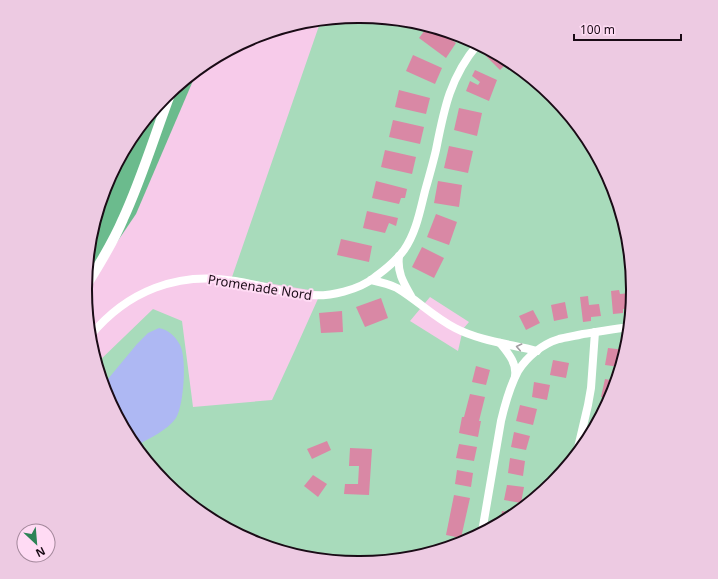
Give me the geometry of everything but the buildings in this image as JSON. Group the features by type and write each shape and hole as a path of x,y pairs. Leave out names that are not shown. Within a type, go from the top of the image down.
{"street":[{"name":"Promenade Nord","path":"96,329 108,316 132,298 155,288 192,278 235,281 311,296 327,295 346,291 371,280 392,264 404,250 410,238 416,224 434,157 443,114 452,85 456,76 474,49"},
{"path":"93,274 123,221 166,107"},
{"path":"399,256 398,264 400,274 414,300"},
{"path":"371,280 393,286 457,329 500,343 537,351"},
{"path":"483,525 501,421 508,396 515,378 523,364 537,351 558,340 622,328"},
{"path":"580,439 591,388 595,332"},
{"path":"500,343 514,364 515,378"}],"green space":[{"path":"359,23 394,25 411,28 461,43 477,50 507,68 535,89 547,101 581,141 605,188 620,238 626,290 623,324 616,358 598,407 581,438 559,465 535,490 507,511 477,529 445,542 394,554 359,556 324,554 273,542 241,529 211,511 183,490 159,465 137,438 120,407 102,358 153,309 182,321 193,407 272,400 321,292 232,277 319,26","holes":["430,297 469,322 463,329 458,351 410,321"]},
{"path":"193,81 136,214 93,278 95,255 102,221 113,188 128,156 137,141 159,114 183,89"}],"water":[{"path":"159,328 166,330 174,336 182,351 184,382 179,412 176,418 158,434 141,443 128,423 108,379 148,333"}]}
